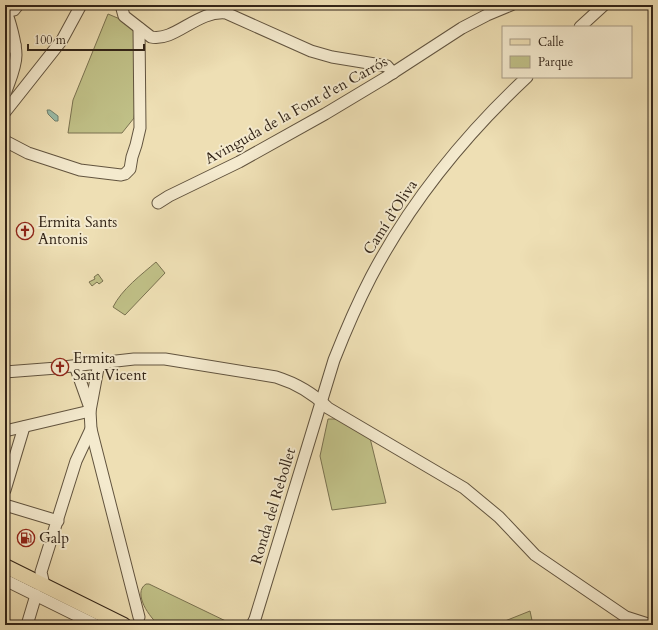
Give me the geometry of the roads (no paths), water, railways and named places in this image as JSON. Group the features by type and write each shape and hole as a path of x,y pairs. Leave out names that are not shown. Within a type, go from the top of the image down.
{"main road":[{"path":"5,566 40,590 124,625"}],"street":[{"path":"5,94 15,61 10,47 6,11 14,10 18,5"},
{"path":"5,112 62,40 81,5"},
{"path":"121,5 124,16 151,37 164,37 202,17 215,13 226,13 315,52 332,57 387,66 393,73"},
{"name":"Avinguda de la Font d'en Carrós","path":"158,203 169,196 239,162 325,114 393,73 462,28 510,5"},
{"path":"581,26 604,5"},
{"path":"5,141 28,154 80,170 121,175 127,173 130,168 140,128 139,28"},
{"name":"Camí d’Oliva","path":"320,401 334,360 351,319 371,277 402,223 466,138 498,104 526,78"},
{"path":"5,372 140,359 165,359 276,377 295,385 328,408 464,488 499,517 535,555 626,617 651,625"},
{"path":"90,411 99,363"},
{"path":"75,366 90,411 92,429 139,617"},
{"name":"Ronda del Rebollet","path":"254,623 320,401"},
{"path":"5,431 90,411"},
{"path":"5,490 24,427"},
{"path":"27,625 40,590 41,572 76,461 92,429"},
{"path":"5,505 58,521"},
{"path":"5,580 40,590 96,625"}],"place":[{"name":"Ermita Sants Antonis","path":"25,231"},
{"name":"Ermita Sant Vicent","path":"60,367"},
{"name":"Galp","path":"26,538"}]}
